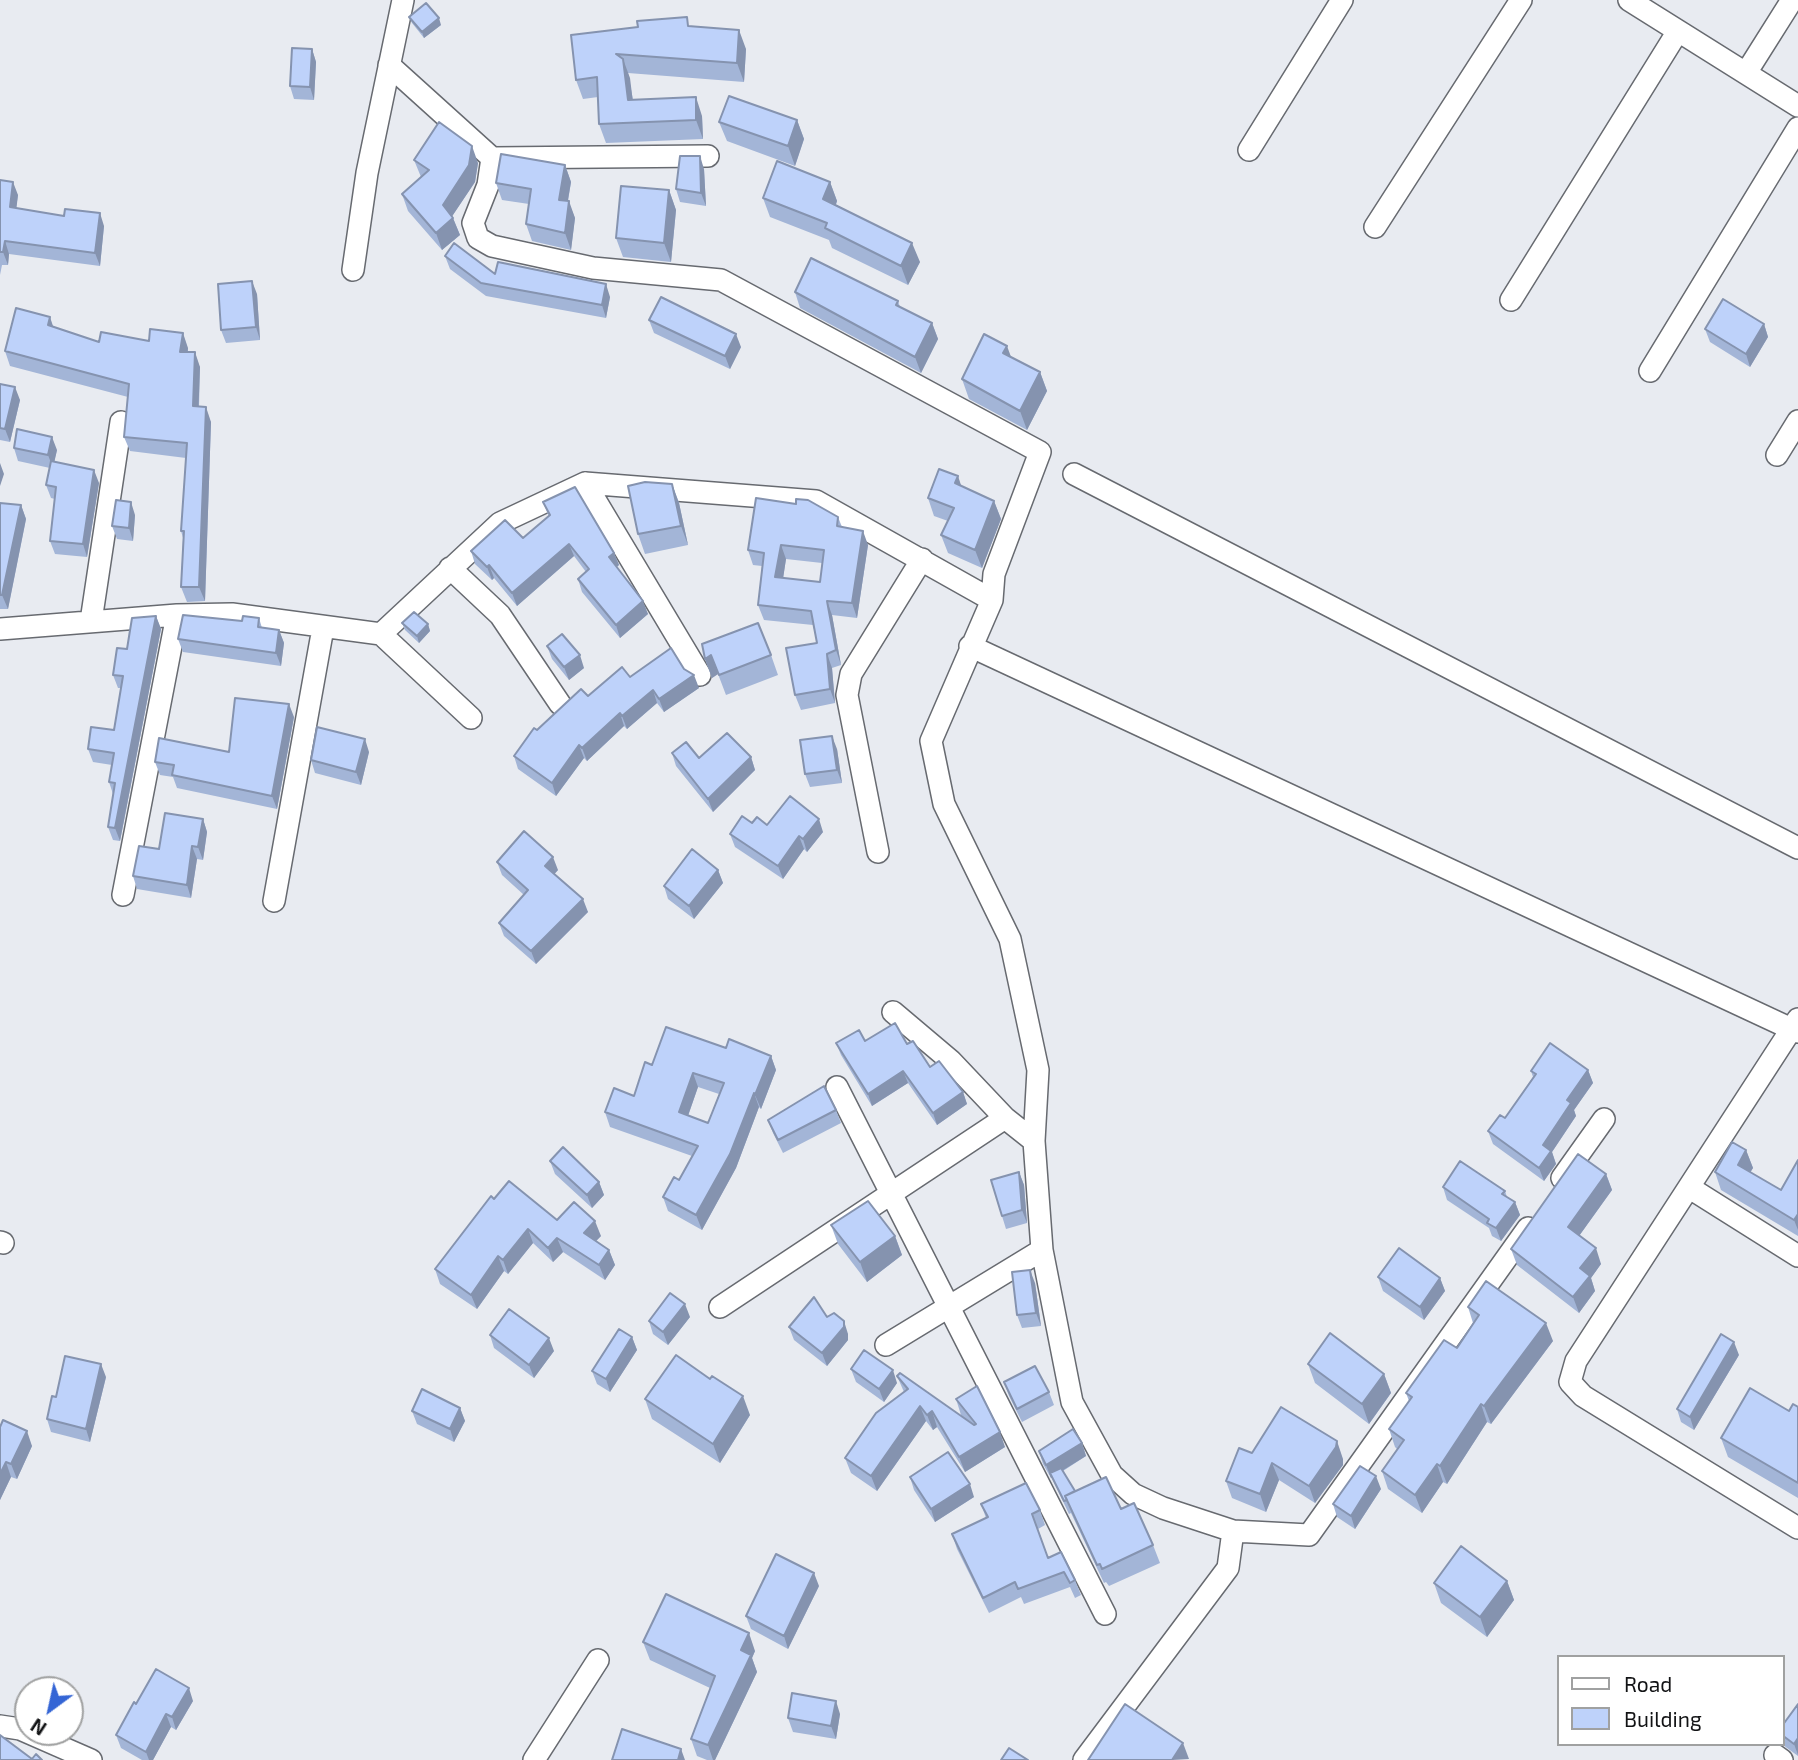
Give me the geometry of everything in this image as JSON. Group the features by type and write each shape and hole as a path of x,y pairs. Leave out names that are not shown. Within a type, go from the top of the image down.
{"street":[{"path":"353,270 367,173 403,0"},
{"path":"1375,227 1521,0"},
{"path":"1629,0 1798,106"},
{"path":"1746,73 1792,0"},
{"path":"1249,150 1336,2"},
{"path":"1511,300 1678,31"},
{"path":"390,65 492,158 708,156"},
{"path":"1650,371 1798,128"},
{"path":"492,158 488,185 473,223 478,238 492,246 593,268 722,280 1040,452 994,574 992,600 930,741 944,804 1010,939 1038,1070 1034,1141 1042,1250 1072,1402 1112,1475 1133,1494 1163,1508 1233,1531 1309,1535 1604,1119"},
{"path":"1777,455 1798,421"},
{"path":"91,621 121,422"},
{"path":"1074,474 1798,848"},
{"path":"381,634 500,523 585,483 816,501 992,600"},
{"path":"585,483 700,675"},
{"path":"878,852 847,695 851,674 922,559"},
{"path":"450,568 500,615 560,704"},
{"path":"0,629 177,615 232,614 381,634 471,718"},
{"path":"123,895 177,615"},
{"path":"274,901 323,628"},
{"path":"970,646 1796,1026 1576,1361 1570,1382 1583,1396 1798,1528"},
{"path":"893,1012 951,1060 1005,1118 1034,1141"},
{"path":"837,1087 951,1306 1105,1614"},
{"path":"720,1307 1005,1118"},
{"path":"1690,1188 1798,1256"},
{"path":"886,1345 1042,1250"},
{"path":"1084,1760 1228,1568 1233,1531"},
{"path":"534,1760 598,1660"},
{"path":"0,1726 20,1729 92,1760"}],"building":[{"path":"426,3 439,18 422,32 409,17"},
{"path":"687,17 688,26 739,30 737,63 616,54 623,59 628,100 696,97 696,120 599,124 597,77 576,80 571,35 638,27 637,21"},
{"path":"292,48 312,49 310,87 290,86"},
{"path":"729,96 797,120 788,146 719,122"},
{"path":"439,122 472,146 469,165 443,205 453,218 436,233 402,194 429,170 414,160"},
{"path":"501,154 565,165 559,200 569,201 565,233 526,224 531,189 496,183"},
{"path":"680,156 700,156 701,193 676,189"},
{"path":"777,161 830,182 823,199 912,243 901,266 825,228 827,223 763,198"},
{"path":"0,180 13,182 10,207 64,216 65,209 100,213 95,253 5,241 3,252 0,252"},
{"path":"621,186 669,190 664,243 616,238"},
{"path":"454,243 495,274 498,262 606,284 602,305 481,283 445,256"},
{"path":"811,258 898,301 896,305 932,323 915,357 795,292"},
{"path":"252,281 256,327 221,330 218,284"},
{"path":"661,297 736,334 725,356 649,320"},
{"path":"1723,299 1764,324 1746,354 1705,329"},
{"path":"16,308 50,317 48,325 99,342 101,332 149,341 150,329 183,333 180,352 195,352 193,406 206,407 199,587 181,587 184,531 181,531 187,443 124,437 129,384 5,351"},
{"path":"984,334 1007,346 1003,353 1040,372 1020,411 962,379"},
{"path":"0,384 15,387 5,429 0,428"},
{"path":"17,429 52,437 48,455 14,448"},
{"path":"51,461 94,470 83,544 50,541 56,487 46,485"},
{"path":"939,469 958,476 955,483 994,501 975,550 941,535 954,508 928,498"},
{"path":"645,482 672,484 681,526 638,534 628,486"},
{"path":"575,487 614,553 609,557 643,601 616,625 578,579 589,569 569,544 512,593 489,565 487,567 471,551 505,520 523,538 550,515 543,502"},
{"path":"756,498 796,504 796,499 808,500 838,517 837,526 863,531 852,603 827,601 836,650 827,654 830,689 795,695 786,648 817,643 811,611 758,605 764,553 748,550","holes":["781,545 824,550 820,582 775,577"]},
{"path":"116,500 131,502 129,528 112,526"},
{"path":"0,503 21,505 2,595 0,595"},
{"path":"414,612 428,624 417,636 402,623"},
{"path":"183,615 242,621 243,616 259,618 258,627 279,630 276,653 178,639"},
{"path":"156,616 115,828 108,827 115,783 109,782 114,753 88,749 91,727 114,730 123,676 113,675 117,648 127,649 132,618"},
{"path":"758,623 771,655 719,675 711,655 705,659 702,644"},
{"path":"562,634 580,655 564,667 547,646"},
{"path":"671,648 684,669 694,675 659,699 653,690 622,716 620,713 582,748 579,745 552,783 514,756 534,728 537,730 581,689 588,696 622,667 630,677"},
{"path":"235,698 289,704 272,796 172,775 174,765 155,762 159,738 229,752"},
{"path":"317,727 365,739 356,772 311,760"},
{"path":"727,733 751,757 708,799 672,753 686,742 699,758"},
{"path":"832,736 837,770 805,774 800,740"},
{"path":"790,796 819,819 803,839 799,836 778,866 730,834 742,816 752,823 757,817 767,825"},
{"path":"165,813 203,819 198,847 192,846 187,885 133,876 139,846 159,849"},
{"path":"524,831 553,857 545,866 583,899 531,951 499,923 528,890 497,862"},
{"path":"692,849 718,870 689,906 664,886"},
{"path":"895,1023 907,1044 913,1041 930,1067 939,1061 963,1092 933,1113 903,1071 868,1094 836,1043 859,1030 865,1041"},
{"path":"666,1027 726,1048 729,1039 771,1056 730,1154 696,1215 663,1197 674,1177 679,1180 698,1146 605,1112 614,1088 634,1096 645,1062 652,1065","holes":["693,1073 724,1083 708,1123 679,1112"]},
{"path":"1550,1043 1588,1070 1567,1100 1571,1103 1543,1145 1551,1151 1539,1168 1488,1131 1500,1115 1505,1118 1536,1074 1531,1071"},
{"path":"824,1086 836,1110 778,1140 768,1120"},
{"path":"1732,1142 1746,1150 1738,1165 1781,1190 1798,1160 1798,1214 1794,1220 1715,1172"},
{"path":"563,1147 599,1182 587,1195 550,1161"},
{"path":"1578,1154 1606,1174 1568,1227 1596,1248 1580,1268 1590,1276 1573,1297 1511,1249"},
{"path":"1460,1161 1505,1191 1502,1194 1515,1202 1496,1228 1487,1223 1489,1219 1443,1187"},
{"path":"1019,1172 1022,1210 1002,1216 991,1180"},
{"path":"509,1181 557,1220 574,1202 595,1221 584,1233 609,1250 599,1265 557,1238 548,1248 528,1229 503,1260 498,1256 471,1295 435,1269 491,1196 494,1199"},
{"path":"868,1201 895,1236 860,1262 831,1225"},
{"path":"1399,1248 1440,1278 1420,1307 1378,1277"},
{"path":"1030,1270 1036,1313 1017,1315 1012,1272"},
{"path":"1486,1281 1546,1323 1484,1406 1481,1404 1440,1466 1437,1464 1415,1495 1382,1471 1404,1440 1389,1429 1412,1397 1406,1393 1444,1340 1457,1348 1479,1315 1468,1307"},
{"path":"670,1293 685,1304 663,1332 649,1321"},
{"path":"814,1297 827,1317 834,1313 844,1321 844,1327 822,1353 789,1327"},
{"path":"509,1309 549,1338 529,1365 490,1335"},
{"path":"619,1329 632,1337 606,1379 592,1371"},
{"path":"1330,1333 1384,1374 1362,1404 1308,1364"},
{"path":"1721,1334 1734,1342 1690,1417 1677,1409"},
{"path":"864,1350 893,1370 879,1389 851,1369"},
{"path":"676,1355 710,1379 712,1376 743,1396 713,1444 645,1399"},
{"path":"65,1356 101,1364 86,1429 47,1419 52,1396 56,1397"},
{"path":"1035,1366 1049,1392 1017,1409 1004,1382"},
{"path":"900,1373 974,1425 976,1424 956,1399 977,1386 1000,1432 959,1457 932,1411 927,1415 920,1406 871,1476 845,1458 876,1413 908,1389 897,1376"},
{"path":"1750,1388 1789,1411 1793,1404 1798,1407 1798,1483 1721,1438"},
{"path":"422,1389 460,1408 450,1429 412,1411"},
{"path":"1281,1407 1337,1441 1336,1447 1309,1486 1272,1463 1260,1494 1226,1481 1239,1448 1252,1453"},
{"path":"3,1420 27,1431 11,1464 6,1462 0,1474 0,1427"},
{"path":"1073,1429 1082,1443 1046,1465 1039,1451"},
{"path":"948,1452 970,1484 931,1509 910,1477"},
{"path":"1360,1466 1376,1476 1351,1516 1333,1504"},
{"path":"1061,1468 1075,1491 1065,1496 1067,1500 1064,1501 1050,1473"},
{"path":"1106,1477 1121,1509 1134,1503 1153,1545 1102,1569 1100,1564 1097,1565 1065,1496"},
{"path":"1026,1483 1040,1510 1032,1514 1048,1558 1061,1552 1075,1580 1070,1583 1064,1572 1018,1589 1015,1582 983,1598 952,1534 988,1517 981,1504"},
{"path":"1461,1546 1507,1581 1480,1617 1434,1583"},
{"path":"776,1554 814,1573 784,1636 746,1616"},
{"path":"666,1594 749,1633 741,1650 751,1655 708,1745 691,1739 715,1676 643,1642"},
{"path":"156,1669 189,1688 172,1717 166,1714 146,1752 116,1735"},
{"path":"792,1693 836,1701 831,1726 788,1718"},
{"path":"1125,1704 1183,1743 1172,1760 1088,1760"},
{"path":"1798,1704 1798,1738 1794,1744 1784,1736 1784,1723"},
{"path":"622,1729 681,1749 678,1760 612,1760"},
{"path":"0,1735 32,1759 36,1754 42,1760 0,1760"},
{"path":"1009,1748 1028,1760 1001,1760"}]}
